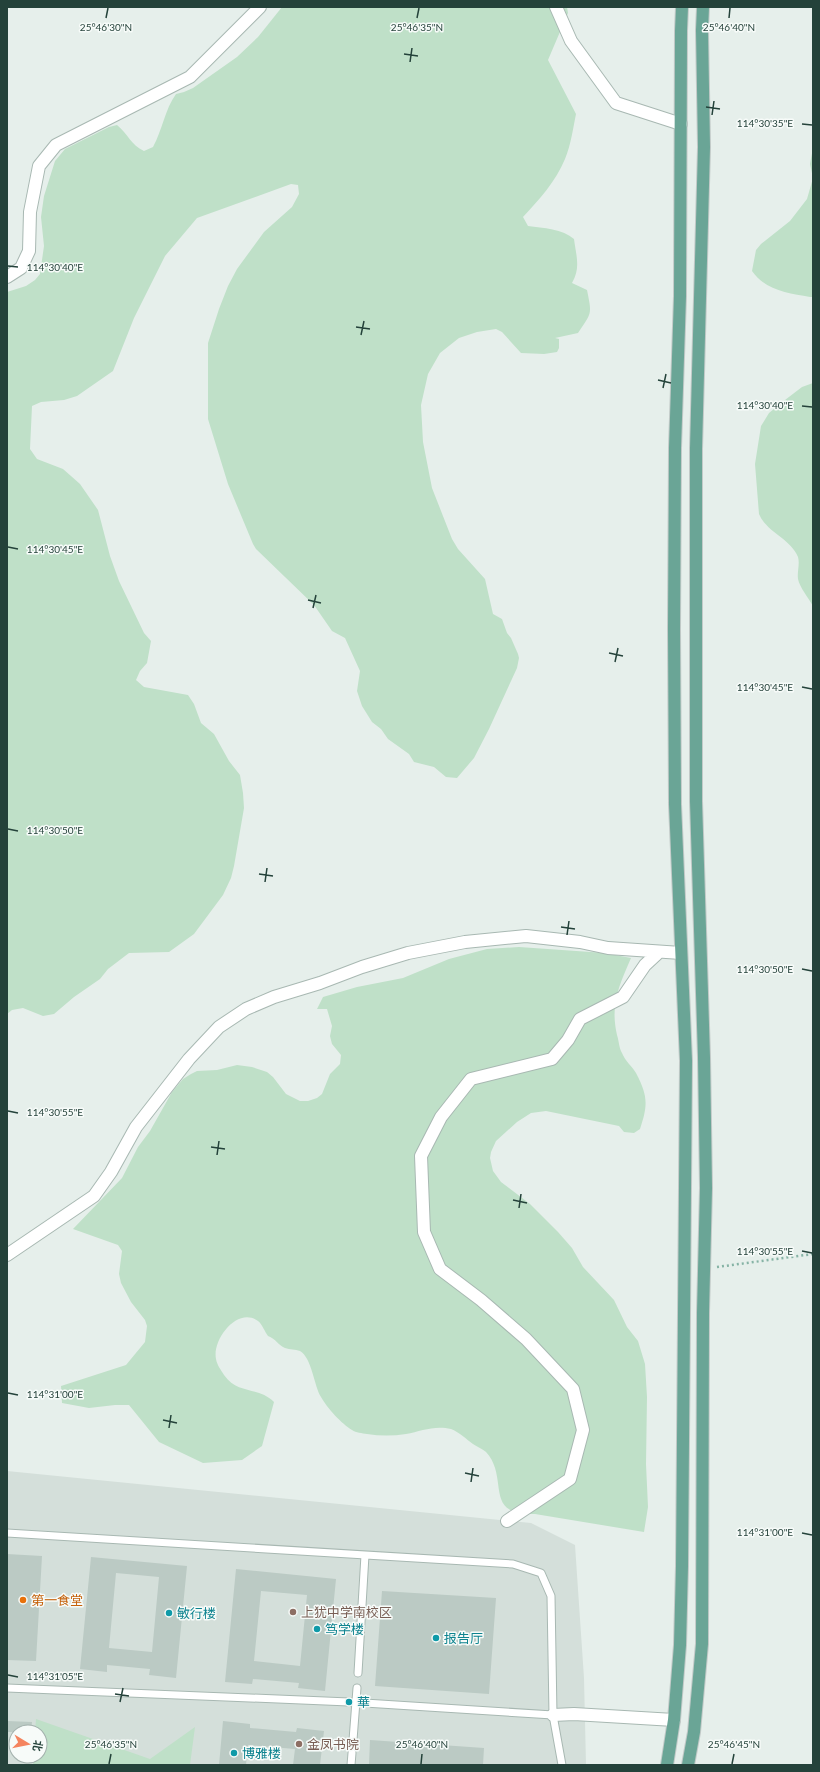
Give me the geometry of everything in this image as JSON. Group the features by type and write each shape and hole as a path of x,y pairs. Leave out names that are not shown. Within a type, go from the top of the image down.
{"main road":[{"path":"667,1765 674,1720 680,1646 682,1558 686,1061 675,804 674,622 675,448 680,296 682,7"},
{"path":"688,1765 694,1732 702,1644 704,1269 706,1188 704,1057 696,801 696,449 704,147 703,7"}],"street":[{"path":"7,277 21,268 29,251 30,212 39,166 56,145 190,77 260,7"},
{"path":"556,7 571,41 616,103 681,124"},
{"path":"7,1255 94,1196 111,1172 136,1127 189,1059 219,1028 246,1010 274,997 408,953 435,947 526,936 580,942 608,948 681,953"},
{"path":"507,1521 570,1479 583,1430 574,1389 526,1339 481,1300 440,1269 424,1232 421,1156 442,1116 471,1079 552,1059 568,1040 580,1019 623,997 645,965 659,952"},
{"path":"553,1715 574,1714 674,1720"}],"lane":[{"path":"7,1533 513,1564 541,1573 551,1596 553,1715 562,1765"},
{"path":"358,1673 365,1555"},
{"path":"7,1688 356,1702 553,1715"},
{"path":"353,1740 357,1688"},
{"path":"351,1765 352,1753"}],"path":[{"path":"704,1269 813,1254"}],"shaded area":[{"name":"上犹中学南校区","path":"7,1471 531,1523 575,1545 584,1678 586,1765 7,1765"}],"green space":[{"path":"282,7 567,7 568,13 548,60 576,114 572,136 567,154 557,175 541,197 523,217 528,226 559,231 574,239 577,267 572,283 587,290 590,313 578,333 555,338 559,339 559,348 557,352 544,354 521,353 502,332 496,329 477,332 459,338 440,353 428,374 421,405 423,442 432,488 452,539 458,549 485,579 493,614 502,619 507,633 511,638 518,654 519,658 517,668 474,758 457,778 446,777 434,767 414,762 409,754 388,739 381,729 372,722 362,706 357,691 360,671 345,638 332,631 314,605 256,549 253,544 228,484 208,419 208,343 219,309 228,286 237,269 264,232 292,207 299,194 298,185 291,184 197,218 165,256 134,318 113,371 77,396 64,400 41,402 32,406 30,449 37,459 63,469 80,484 98,510 110,556 119,581 144,633 151,641 147,663 140,671 136,680 144,687 188,695 194,704 201,723 214,734 229,761 240,775 244,808 234,866 231,878 223,895 194,934 169,952 129,953 108,969 100,979 74,997 54,1014 43,1016 23,1008 12,1010 7,1014 7,292 26,286 35,280 40,274 44,246 41,217 44,196 55,161 65,149 109,127 117,125 140,149 144,151 153,147 169,106 176,94 193,88 237,57 258,37"},
{"path":"813,148 813,178 810,164"},
{"path":"813,178 813,297 810,297 771,287 758,278 752,271 756,250 761,244 790,221 807,199"},
{"path":"813,383 813,606 799,582 799,560 794,550 767,526 759,514 755,464 761,426 769,413 802,387"},
{"path":"519,947 605,953 631,958 619,986 615,1004 615,1024 621,1051 625,1059 636,1073 645,1094 646,1101 640,1129 634,1133 624,1132 619,1126 546,1111 531,1113 517,1122 496,1141 490,1158 493,1171 501,1182 530,1204 572,1248 583,1267 614,1300 627,1327 638,1341 645,1364 647,1397 646,1464 648,1507 644,1532 535,1514 519,1513 508,1509 500,1494 493,1462 486,1452 451,1429 434,1428 406,1434 391,1435 372,1435 354,1431 339,1420 324,1401 304,1355 300,1351 283,1347 268,1336 258,1321 250,1318 242,1318 235,1321 228,1327 222,1334 216,1351 217,1363 224,1375 230,1381 242,1388 268,1397 274,1402 262,1446 242,1460 203,1463 159,1442 129,1405 89,1408 62,1403 61,1386 126,1365 145,1342 147,1326 145,1320 131,1302 121,1283 119,1274 122,1251 118,1245 73,1229 122,1178 138,1147 150,1131 172,1092 183,1079 197,1071 217,1070 237,1065 252,1067 267,1072 273,1077 286,1094 300,1101 308,1101 317,1098 322,1094 330,1074 340,1064 341,1055 332,1044 330,1036 332,1026 327,1009 317,1009 323,997 357,987 403,978 449,959 487,949"},
{"path":"36,1719 150,1759 195,1727 190,1765 33,1765 48,1764 48,1724 36,1724"}],"building":[{"name":"第一食堂","path":"7,1554 42,1556 36,1661 7,1660"},
{"name":"敏行楼","path":"91,1557 187,1566 176,1678 149,1675 150,1669 107,1665 107,1672 80,1669","holes":["116,1573 159,1577 152,1652 109,1648"]},
{"name":"笃学楼","path":"236,1569 336,1579 325,1691 298,1688 299,1683 253,1679 252,1684 225,1682","holes":["261,1591 307,1595 300,1666 254,1661"]},
{"name":"报告厅","path":"382,1591 496,1598 489,1694 375,1686"},
{"path":"7,1721 32,1722 32,1724 8,1724 7,1732"},
{"path":"223,1721 250,1724 250,1728 296,1732 297,1728 324,1731 320,1765 293,1765 295,1749 248,1745 246,1765 219,1765"},
{"path":"370,1740 484,1748 483,1765 369,1765"}],"place":[{"name":"第一食堂","path":"23,1600"},
{"name":"上犹中学南校区","path":"293,1612"},
{"name":"敏行楼","path":"169,1613"},
{"name":"笃学楼","path":"317,1629"},
{"name":"报告厅","path":"436,1638"},
{"name":"華","path":"349,1702"},
{"name":"金凤书院","path":"299,1744"},
{"name":"博雅楼","path":"234,1753"}]}
